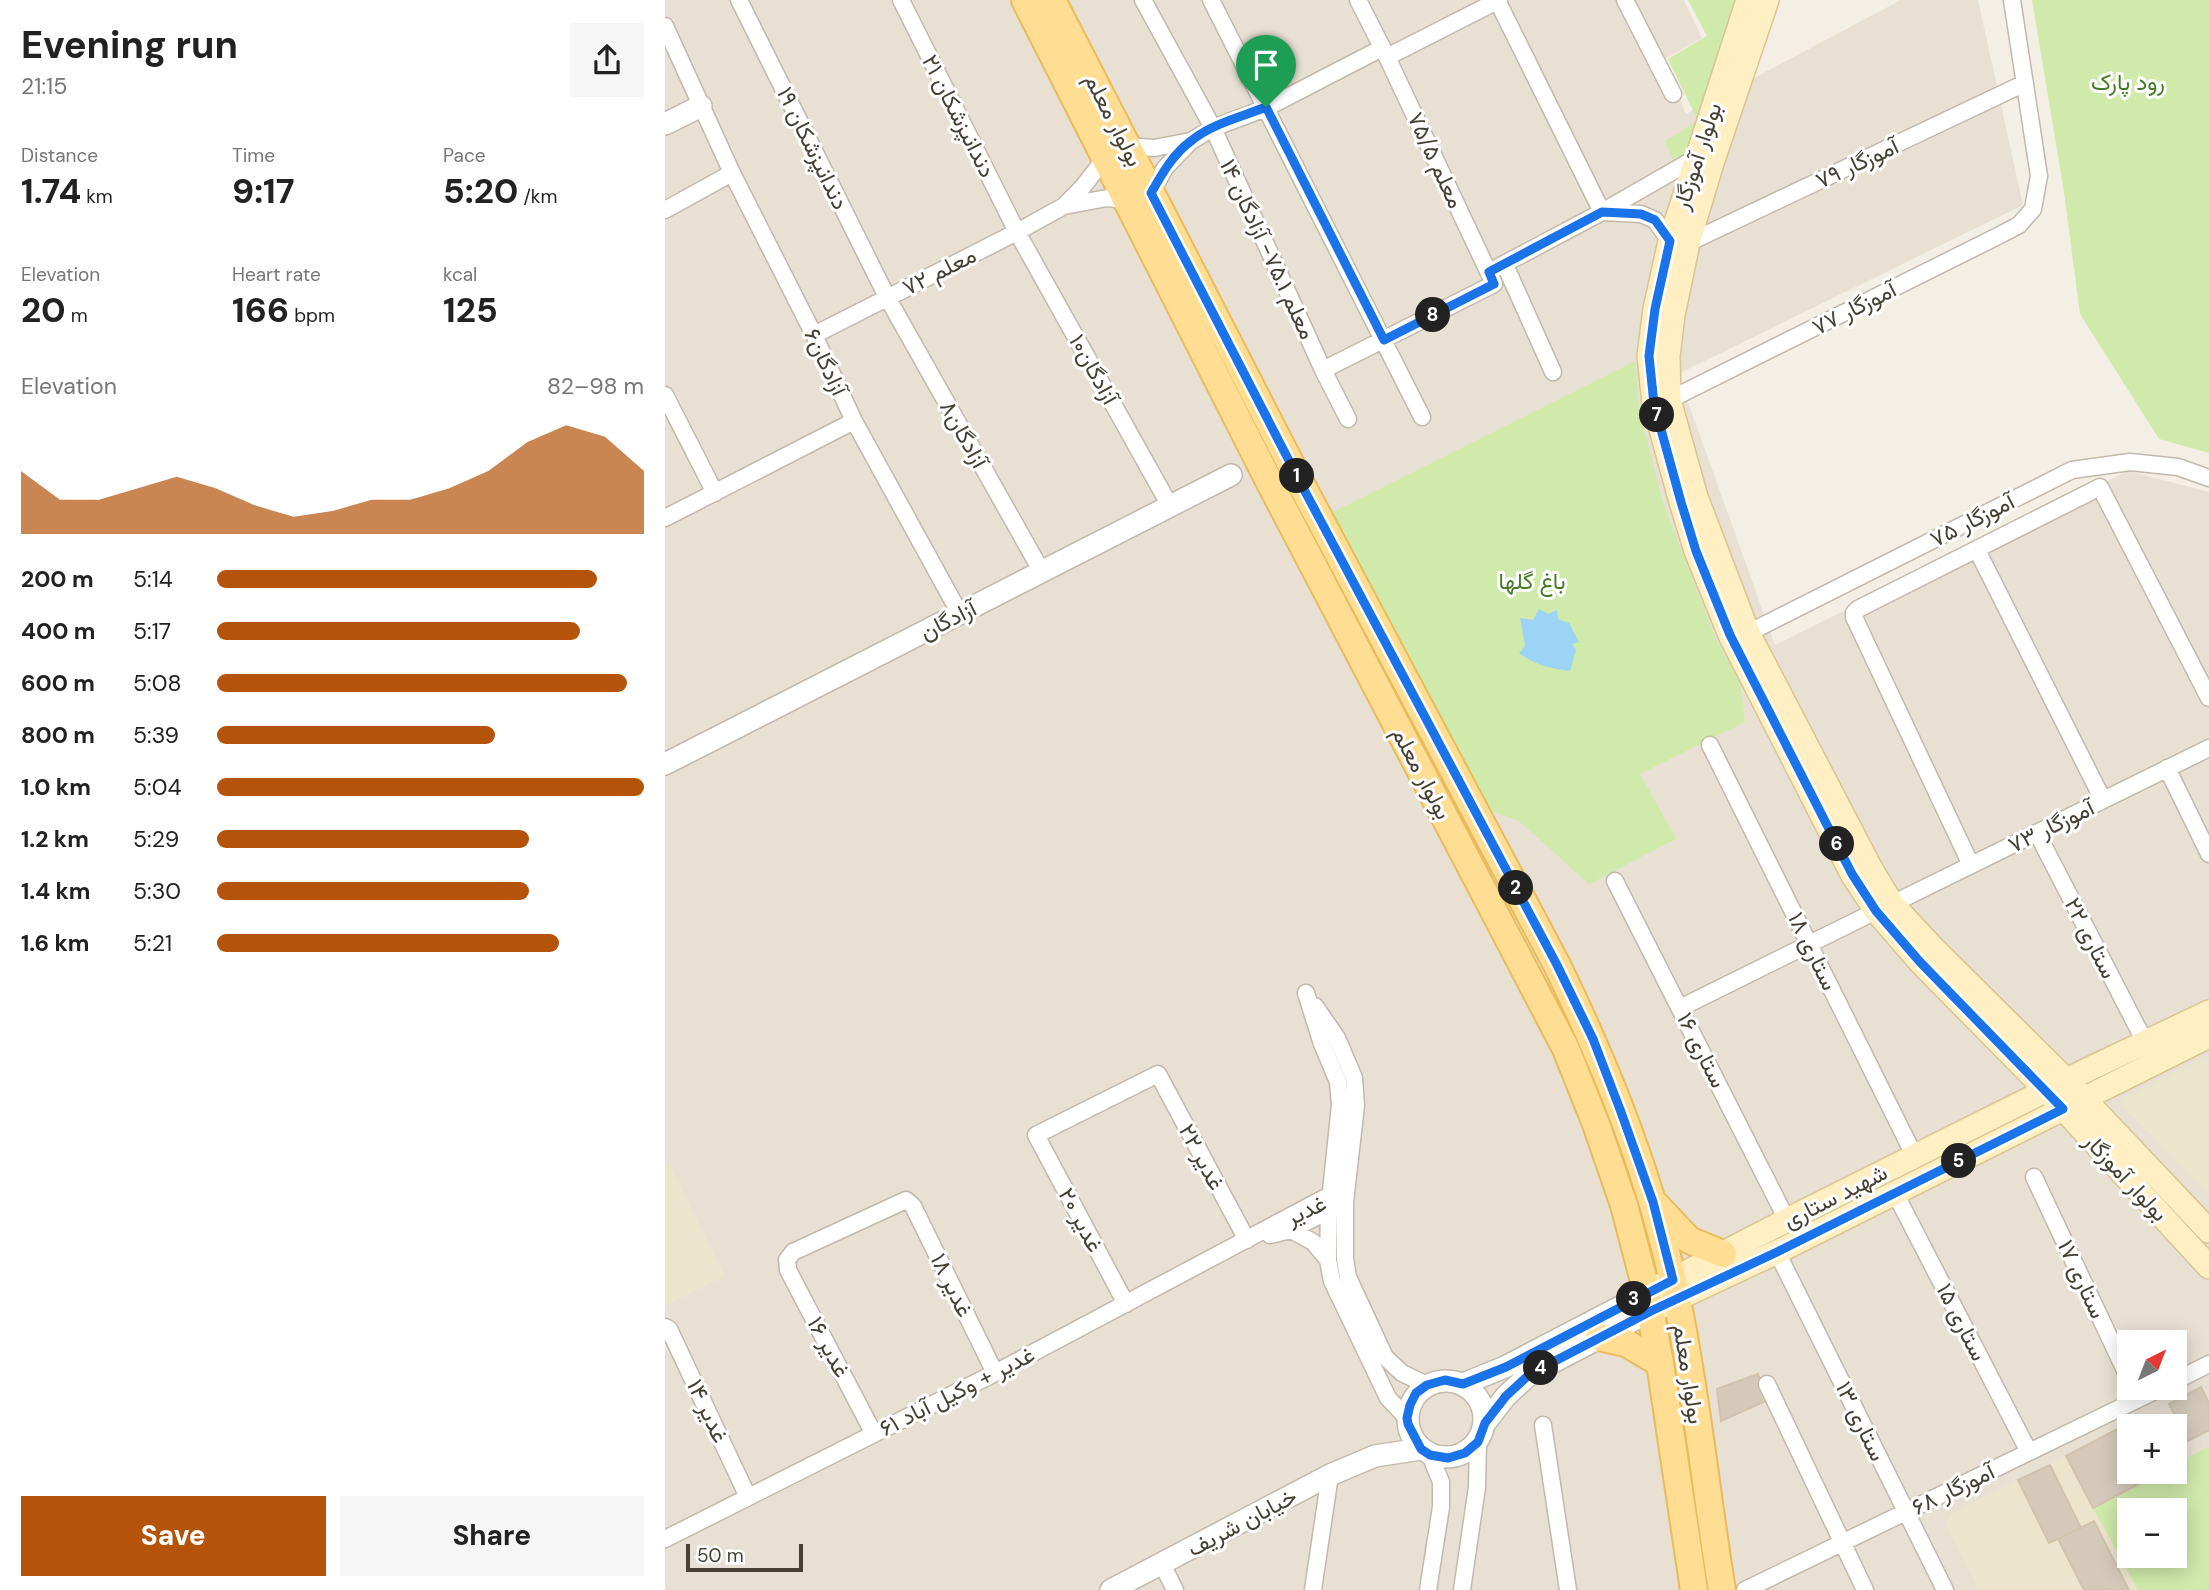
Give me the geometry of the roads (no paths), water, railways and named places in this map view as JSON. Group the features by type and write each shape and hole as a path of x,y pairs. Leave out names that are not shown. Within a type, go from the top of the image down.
{"main road":[{"name":"بولوار معلم","path":"1025,0 1116,152 1294,470 1563,977 1593,1039 1653,1202 1675,1289 1722,1590"},
{"name":"بولوار معلم","path":"1052,0 1116,152"},
{"name":"بولوار آموزگار","path":"1748,0 1696,158 1679,242 1668,356 1669,400 1696,497 1748,633 1871,869 1884,907 1920,962 2047,1091 2209,1266"},
{"name":"بولوار آموزگار","path":"1767,0 1712,163 1655,309 1649,356 1654,404 1696,551 1730,635 1852,874 1884,907 1935,950 2067,1081 2209,1231"},
{"name":"بولوار معلم","path":"1139,196 1249,442 1566,1049 1596,1124 1624,1205 1649,1302 1694,1590"},
{"name":"شهید ستاری","path":"1675,1289 1723,1254 1787,1220 2209,1012"},
{"name":"شهید ستاری","path":"1649,1302 1675,1289 1777,1252 2209,1036"},
{"path":"1653,1202 1689,1240 1723,1254"},
{"path":"1599,1338 1626,1343 1660,1363"}],"street":[{"name":"دندانپزشکان ۱۹","path":"739,0 887,297"},
{"name":"دندانپزشکان ۲۱","path":"901,0 1017,232"},
{"name":"معلم ۷۵.۱- آزادگان ۱۴","path":"1143,0 1213,128 1347,419"},
{"path":"1211,0 1423,417"},
{"name":"معلم ۷۵/۵","path":"1357,0 1489,272"},
{"path":"1064,206 1107,198 1139,196 1191,141 1213,128 1266,107 1498,0 1602,212"},
{"path":"1625,0 1673,94"},
{"path":"2012,0 2025,83"},
{"name":"آزادگان۶","path":"665,26 732,173 854,421 960,614"},
{"name":"۷۹ آموزگار","path":"1679,242 2025,83"},
{"name":"۷۷ آموزگار","path":"1669,400 2019,225 2033,209 2039,176 2025,83"},
{"path":"665,124 701,106"},
{"path":"1064,206 1116,152 1191,141"},
{"path":"1323,370 1494,284 1489,272 1696,158"},
{"path":"665,210 732,173"},
{"name":"معلم ۷۲","path":"814,335 1064,206"},
{"path":"1602,212 1641,214 1655,220 1679,242"},
{"name":"آزادگان۱۰","path":"1017,232 1170,506"},
{"path":"1505,265 1553,372"},
{"name":"آزادگان۸","path":"887,297 1042,572"},
{"path":"665,396 715,493"},
{"path":"665,518 854,421"},
{"path":"1249,442 1231,475 1269,481"},
{"name":"آموزگار ۷۵","path":"1748,633 2072,470 2130,462 2178,467 2209,478"},
{"name":"آزادگان","path":"665,764 1231,475"},
{"path":"1971,865 1854,617 1858,609 2100,488 2209,698"},
{"path":"1977,550 2103,800"},
{"name":"ستاری ۱۸","path":"1710,745 1915,1157"},
{"name":"۷۳ آموزگار","path":"1680,1008 2209,748"},
{"path":"2168,768 2209,854"},
{"name":"ستاری ۲۲","path":"2036,833 2146,1044"},
{"name":"ستاری ۱۶","path":"1615,881 1787,1220"},
{"path":"1427,1385 1402,1373 1385,1357 1347,1277 1345,1202 1356,1105 1355,1078 1338,1038 1306,993 1322,1044 1338,1082 1340,1105 1329,1203 1328,1260 1332,1281 1388,1398 1407,1421 1441,1482 1441,1507 1428,1590"},
{"name":"غدیر ۲۲","path":"1036,1135 1158,1074 1247,1240"},
{"name":"غدیر ۲۰","path":"1036,1135 1126,1304"},
{"name":"ستاری ۱۷","path":"2034,1177 2117,1353"},
{"name":"ستاری ۱۵","path":"1895,1193 2029,1452"},
{"name":"غدیر ۱۸","path":"787,1260 793,1252 906,1200 913,1206 995,1373"},
{"name":"غدیر","path":"1247,1240 1329,1203 1345,1202"},
{"name":"غدیر","path":"1247,1240 1291,1230 1329,1203"},
{"path":"1291,1230 1313,1242 1328,1260"},
{"name":"غدیر + وکیل آباد ۶۱","path":"665,1539 995,1373 1247,1240"},
{"name":"ستاری ۱۳","path":"1777,1252 1945,1590"},
{"name":"غدیر ۱۶","path":"787,1260 788,1269 874,1434"},
{"name":"شهید ستاری","path":"1482,1432 1506,1396 1530,1374 1599,1338 1649,1302"},
{"name":"شهید ستاری","path":"1463,1384 1649,1302"},
{"name":"غدیر ۱۴","path":"665,1327 669,1329 748,1497"},
{"path":"2187,1375 2209,1364"},
{"path":"1407,1421 1416,1393 1427,1385 1445,1380 1463,1384 1481,1400 1482,1432 1477,1487 1462,1590"},
{"path":"1767,1384 1865,1590"},
{"name":"آموزگار ۶۸","path":"1745,1590 2029,1452 2122,1400"},
{"name":"خیابان شریف","path":"1375,1456 1407,1421"},
{"path":"1543,1425 1568,1590"},
{"path":"1426,1452 1448,1458 1465,1453 1482,1432"},
{"name":"خیابان شریف","path":"1111,1590 1330,1475 1375,1456 1426,1452"},
{"path":"1313,1590 1330,1475"},
{"path":"1162,1564 1175,1590"}],"water":[{"path":"1539,609 1548,614 1557,610 1558,619 1569,623 1579,642 1572,644 1576,650 1570,671 1543,665 1519,653 1525,646 1520,618 1533,620"}],"park label":[{"name":"رود پارک","path":"2128,82"},
{"name":"باغ گلها","path":"1532,581"}]}
